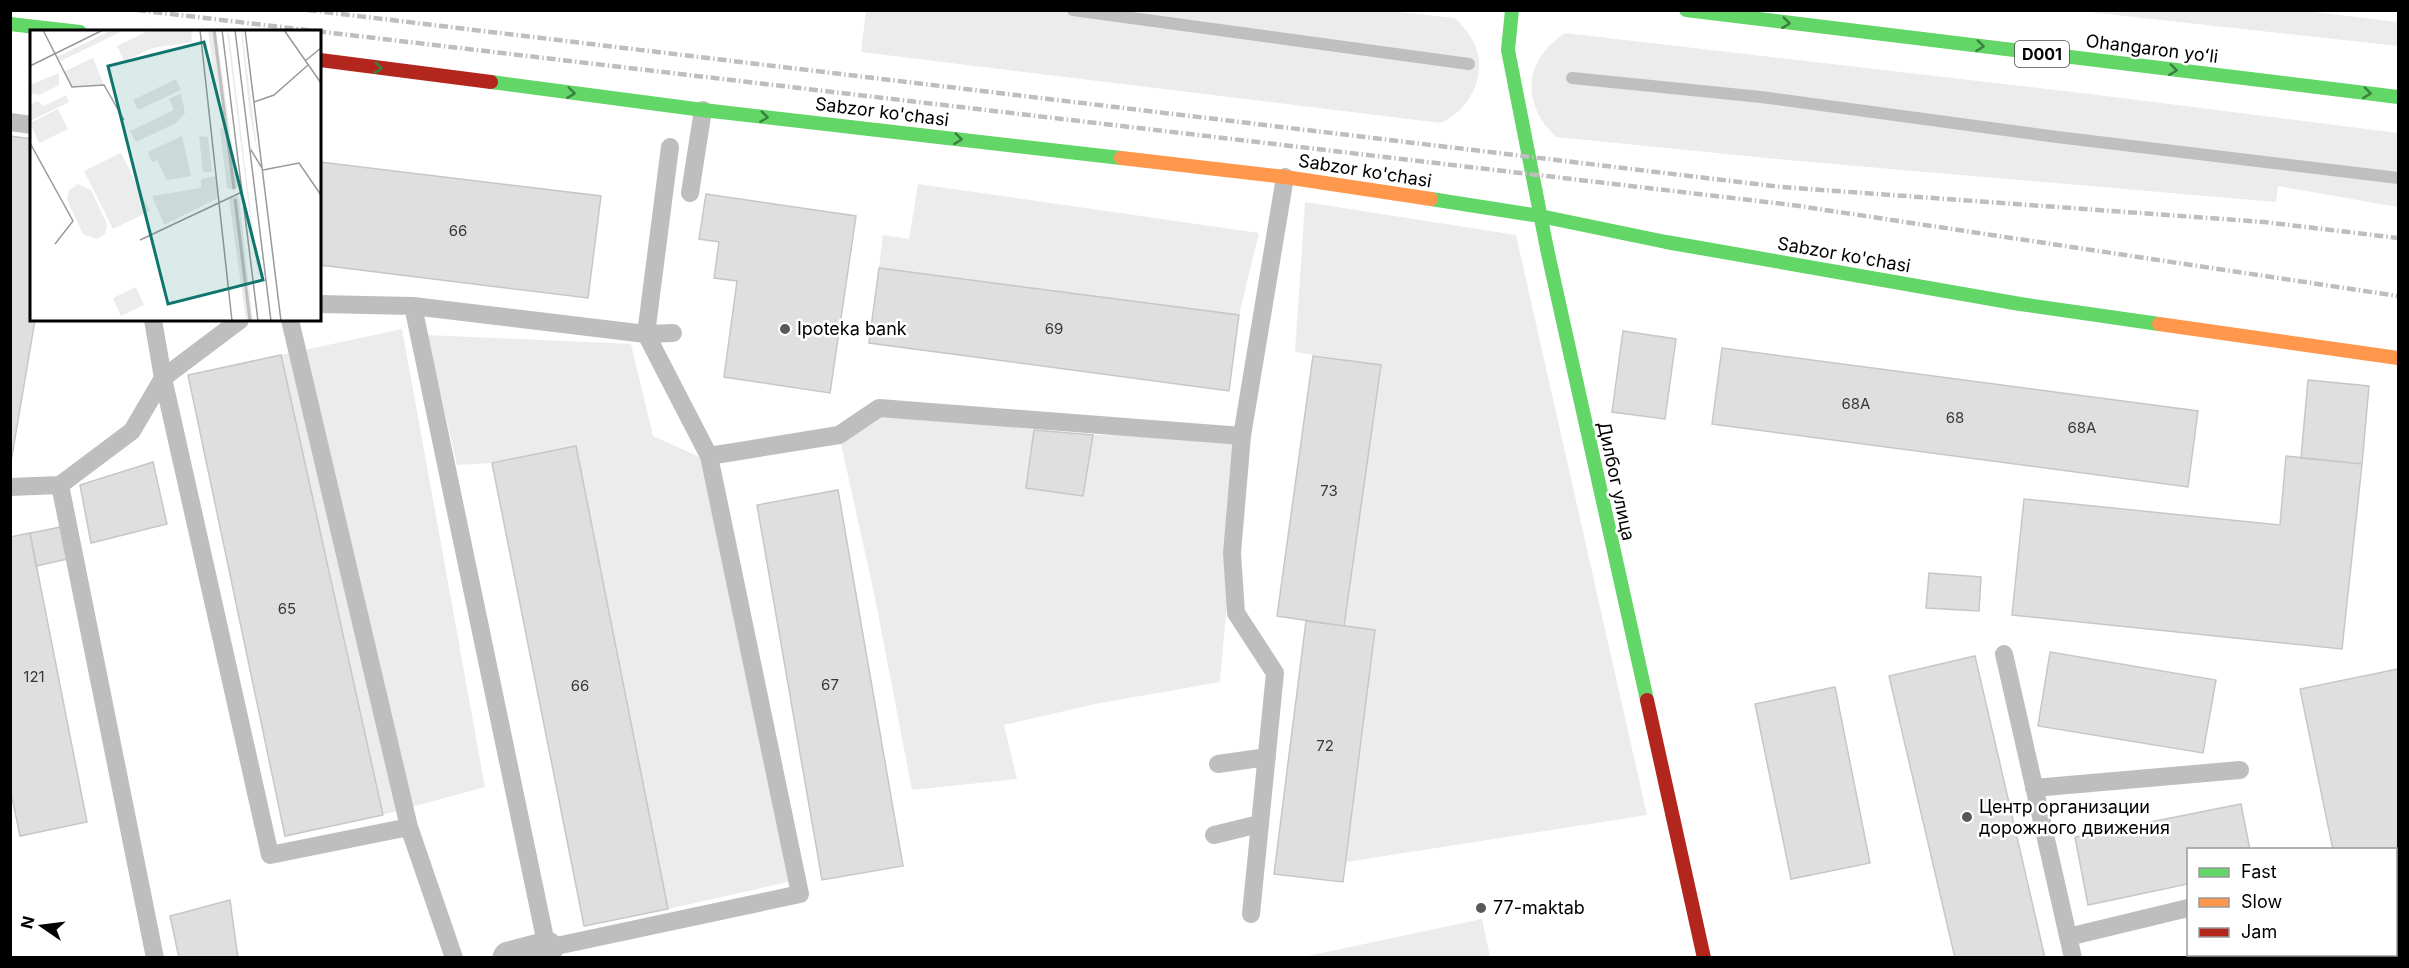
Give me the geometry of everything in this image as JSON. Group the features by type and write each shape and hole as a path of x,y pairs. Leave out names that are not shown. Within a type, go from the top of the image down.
{"main road":[{"name":"Дилбог улица","path":"1512,10 1508,50 1540,216 1704,957"},
{"name":"Ohangaron yoʻli","path":"1686,10 2398,97"},
{"path":"10,24 62,30"},
{"name":"Sabzor ko'chasi","path":"321,60 703,110 1285,177 1540,216 1666,242 2020,304 2398,358"}],"street":[{"path":"509,957 547,948"}],"lane":[{"path":"690,193 703,110"},
{"path":"10,122 30,126"},
{"path":"413,306 547,948 800,894 708,456 646,334 670,147"},
{"path":"1251,914 1275,673 1236,613 1232,553 1242,436 1285,177"},
{"path":"321,304 413,306 646,334 673,333"},
{"path":"153,321 163,378 270,855 409,827"},
{"path":"10,487 60,485 132,431 163,378 239,321"},
{"path":"290,321 409,827 454,957"},
{"path":"708,456 839,435 879,408 1242,436"},
{"path":"60,485 154,957"},
{"path":"2004,654 2073,957"},
{"path":"1218,764 1267,757"},
{"path":"2034,788 2240,770"},
{"path":"1214,835 1259,824"},
{"path":"2068,937 2187,908"}],"shaded area":[{"path":"1379,10 1455,18 1469,34 1478,57 1477,80 1467,101 1451,117 1441,123 861,52 866,11"},
{"path":"2297,10 2398,22 2398,46 2080,11"},
{"path":"1565,33 2082,93 2398,133 2398,207 2278,186 2276,202 1798,161 1556,137 1544,124 1536,110 1532,96 1532,82 1541,56"},
{"path":"918,184 1259,233 1239,315 879,268 883,235 909,239"},
{"path":"1305,202 1516,235 1647,815 1346,862 1375,630 1344,626 1380,365 1295,352"},
{"path":"402,329 485,787 378,816 281,355"},
{"path":"427,335 631,344 653,436 702,458 788,882 668,909 576,446 492,463 457,465"},
{"path":"879,408 1034,430 1093,435 1242,436 1220,682 1095,704 1004,725 1017,779 912,790 874,593 839,435"},
{"path":"1482,919 1490,957 1303,957"}],"building":[{"path":"10,136 30,139 30,321 35,321 10,468"},
{"path":"321,162 601,196 588,298 321,265"},
{"name":"Ipoteka bank","path":"706,194 856,216 830,393 724,377 737,281 714,278 719,242 699,239"},
{"path":"879,268 1239,315 1229,391 869,343"},
{"path":"1623,331 1676,339 1665,419 1612,412"},
{"path":"1722,348 2198,411 2188,487 1712,424"},
{"path":"281,355 383,815 285,836 188,375"},
{"path":"1313,356 1381,365 1344,626 1277,616"},
{"path":"2308,380 2369,386 2362,464 2301,458"},
{"path":"1034,430 1093,435 1083,496 1026,488"},
{"path":"576,446 668,909 584,926 492,463"},
{"path":"2286,456 2362,464 2342,649 2012,615 2024,499 2280,525"},
{"path":"153,462 167,524 91,543 80,485"},
{"path":"838,490 903,866 822,880 757,505"},
{"path":"61,527 68,559 36,566 30,533"},
{"path":"30,533 87,822 20,836 10,788 10,537"},
{"path":"1929,573 1981,577 1979,611 1926,608"},
{"path":"1306,621 1375,630 1343,882 1274,874"},
{"path":"2050,652 2216,680 2203,753 2038,726"},
{"name":"Центр организации дорожного движения","path":"1975,656 2045,958 1955,958 1889,676"},
{"path":"2398,669 2398,945 2397,848 2333,848 2300,689"},
{"path":"1835,687 1870,863 1791,879 1755,704"},
{"path":"2241,804 2250,848 2187,848 2187,884 2088,905 2075,837"},
{"path":"230,900 238,958 179,958 170,916"}],"waterway":[{"path":"1073,10 1469,64"},
{"path":"1572,78 1761,97 2057,137 2398,178"}],"railway":[{"path":"137,10 307,30"},
{"path":"308,10 1781,187 2264,222 2398,238"},
{"path":"321,32 1792,205 2398,296"}],"traffic: fast":[{"path":"1512,10 1508,50 1547,249 1647,700"},
{"path":"1686,10 2398,97"},
{"path":"10,24 62,30"},
{"path":"491,82 703,110 1121,158"},
{"path":"1431,199 1540,216 1666,242 2020,304 2159,324"}],"traffic: slow":[{"path":"1121,158 1285,177 1431,199"},
{"path":"2159,324 2398,358"}],"traffic: jam":[{"path":"321,60 491,82"},
{"path":"1647,700 1704,958"}],"place":[{"name":"Ipoteka bank","path":"785,329"},
{"name":"Центр организации дорожного движения","path":"1967,817"},
{"name":"77-maktab","path":"1481,908"}]}
